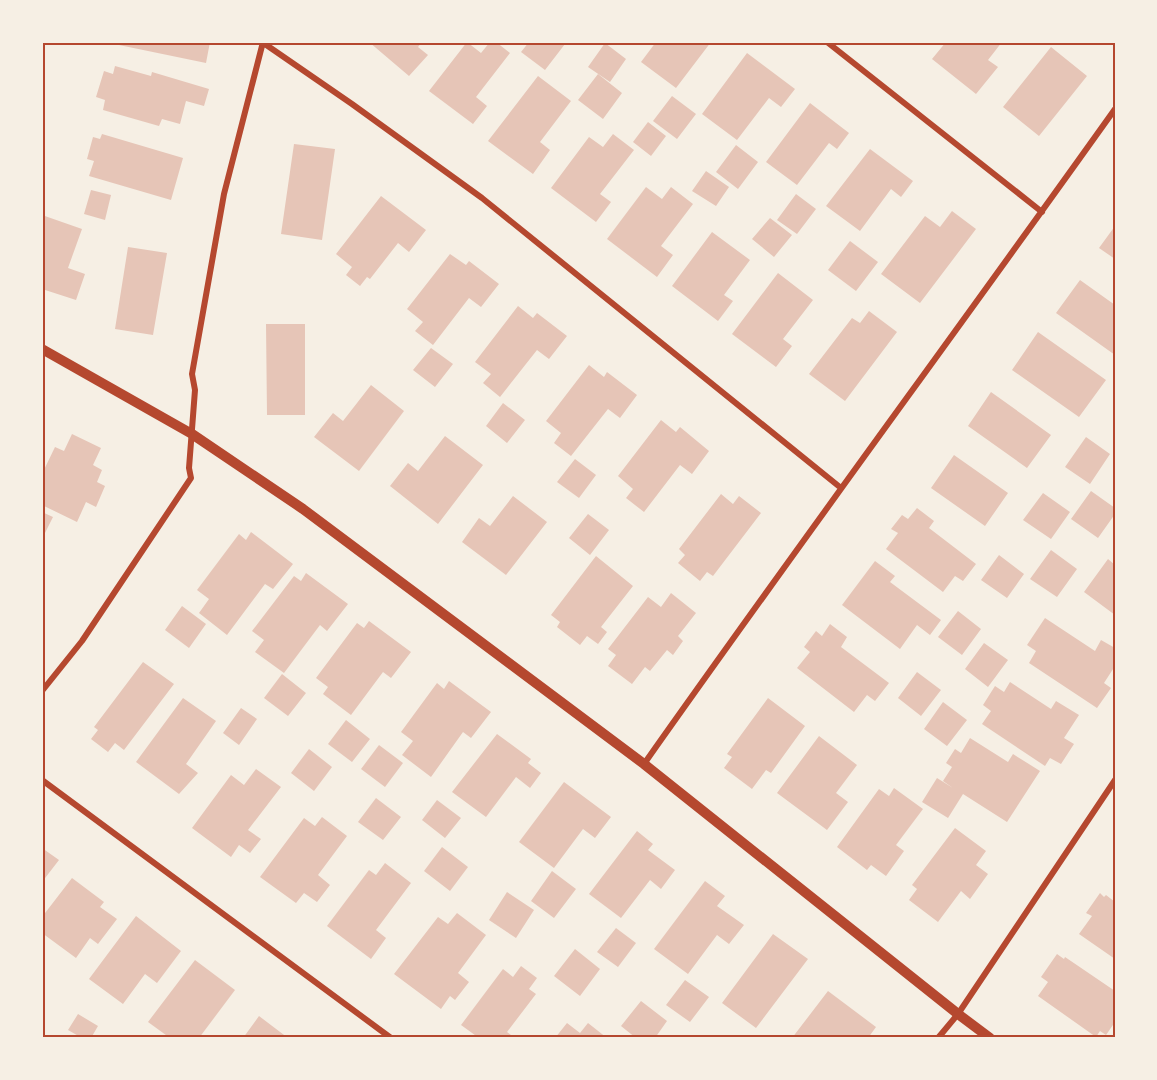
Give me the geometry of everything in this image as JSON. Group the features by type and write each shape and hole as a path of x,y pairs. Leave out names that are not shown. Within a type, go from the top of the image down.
{"street":[{"path":"42,691 82,641 191,478 189,468 195,390 192,374 225,194 262,42 482,198 841,488"},
{"path":"827,42 1042,212"},
{"path":"644,764 1115,109"},
{"path":"42,350 192,434 303,509 644,764 990,1038"},
{"path":"42,780 391,1038"},
{"path":"938,1038 958,1014 1115,780"}],"building":[{"path":"120,42 210,42 206,63 119,45"},
{"path":"369,42 422,42 418,47 428,55 409,76"},
{"path":"467,42 481,53 490,42 496,42 510,53 476,97 487,106 473,124 429,91"},
{"path":"529,42 565,44 545,70 521,52"},
{"path":"656,42 711,42 676,88 641,62"},
{"path":"946,42 1002,42 988,60 998,67 976,94 932,59"},
{"path":"605,43 626,59 610,82 588,67"},
{"path":"1051,47 1087,76 1039,136 1003,107"},
{"path":"747,53 795,89 781,107 769,98 737,140 702,114"},
{"path":"115,66 151,76 152,72 209,89 204,106 186,101 180,124 162,119 159,126 103,110 105,100 96,97 104,71 113,74"},
{"path":"598,74 622,93 603,119 578,100"},
{"path":"538,76 571,101 540,142 550,150 533,174 488,141"},
{"path":"672,96 696,114 677,139 653,121"},
{"path":"810,103 849,133 837,149 829,143 797,185 766,162"},
{"path":"648,122 666,136 651,156 633,142"},
{"path":"102,134 183,158 171,200 89,176 94,161 87,159 93,137 100,139"},
{"path":"613,134 634,150 600,194 611,202 596,222 551,188 589,137 603,147"},
{"path":"294,144 335,149 322,240 281,234"},
{"path":"736,145 758,162 738,189 716,172"},
{"path":"870,149 913,181 901,197 891,189 860,231 826,206"},
{"path":"706,171 729,187 716,206 692,191"},
{"path":"646,187 662,199 671,187 693,204 661,246 673,255 657,277 607,239"},
{"path":"91,190 111,195 105,220 84,214"},
{"path":"796,194 816,209 797,234 777,220"},
{"path":"381,196 426,230 409,252 398,243 370,279 367,277 360,286 346,275 352,267 336,254"},
{"path":"952,211 976,229 920,303 881,274 925,216 940,227"},
{"path":"42,215 82,229 68,268 85,274 76,300 42,289"},
{"path":"770,218 792,235 774,257 752,239"},
{"path":"1115,226 1115,259 1099,248"},
{"path":"712,232 750,260 724,295 733,301 718,321 672,286"},
{"path":"850,241 878,262 856,291 828,270"},
{"path":"128,247 167,253 153,335 115,329"},
{"path":"450,254 466,265 469,261 499,284 481,307 469,298 433,345 415,331 423,322 407,309"},
{"path":"778,273 813,300 783,339 792,346 776,367 732,334"},
{"path":"1080,280 1115,305 1115,355 1056,313"},
{"path":"518,306 533,318 537,313 567,336 549,359 537,350 500,397 483,383 491,374 475,362"},
{"path":"869,311 897,332 845,401 809,374 852,318 860,323"},
{"path":"266,324 305,324 305,415 267,415"},
{"path":"1038,332 1106,380 1079,417 1012,370"},
{"path":"431,348 453,364 435,387 413,370"},
{"path":"589,365 604,377 607,372 637,395 620,418 608,409 571,456 554,443 561,433 546,421"},
{"path":"371,385 404,411 359,471 314,437 333,413 343,421"},
{"path":"991,392 1051,435 1027,468 968,426"},
{"path":"503,403 525,420 507,443 486,426"},
{"path":"661,420 676,432 680,427 709,451 692,474 680,465 644,512 626,498 633,489 618,476"},
{"path":"72,434 101,448 93,465 102,470 97,482 105,486 96,507 86,502 77,522 42,505 42,474 55,447 64,451"},
{"path":"445,436 483,465 438,524 390,486 408,463 418,471"},
{"path":"1086,437 1110,454 1090,484 1065,467"},
{"path":"954,455 1008,493 985,526 931,488"},
{"path":"575,459 596,475 579,498 557,482"},
{"path":"1091,491 1115,508 1115,514 1098,538 1071,519"},
{"path":"1043,493 1070,512 1051,539 1023,520"},
{"path":"721,494 733,504 739,496 761,513 713,576 707,572 700,581 678,563 685,555 679,549"},
{"path":"513,496 547,522 506,575 462,542 479,518 490,526"},
{"path":"917,508 934,521 929,528 976,564 963,581 955,576 943,592 886,549 898,533 891,529 902,515 908,519"},
{"path":"42,512 53,517 42,539"},
{"path":"588,514 609,530 590,555 569,538"},
{"path":"251,532 293,564 273,589 265,584 227,635 199,613 209,599 197,590 239,534 246,540"},
{"path":"1051,550 1077,569 1057,597 1030,579"},
{"path":"999,555 1024,574 1007,598 981,580"},
{"path":"596,556 633,586 601,627 607,632 598,644 587,636 580,645 557,627 560,622 551,615"},
{"path":"1108,559 1115,565 1115,615 1084,592"},
{"path":"875,561 895,576 890,582 941,620 930,635 917,625 900,649 842,605"},
{"path":"306,573 348,604 327,631 320,625 284,673 255,652 264,640 252,631 294,576 301,581"},
{"path":"671,593 696,613 678,636 683,641 673,655 667,650 650,671 645,667 632,684 608,666 616,655 608,649 648,597 661,607"},
{"path":"182,606 206,624 189,648 165,630"},
{"path":"958,611 981,629 962,655 938,637"},
{"path":"1045,618 1095,651 1101,640 1115,648 1115,666 1104,683 1111,688 1097,708 1029,663 1036,651 1027,645"},
{"path":"369,621 411,652 391,678 383,672 351,715 323,694 328,687 316,678 357,623 364,628"},
{"path":"830,624 847,637 841,647 889,683 875,701 867,695 854,712 797,668 810,652 804,647 816,631 822,636"},
{"path":"984,643 1008,660 988,687 965,669"},
{"path":"143,662 174,684 124,750 115,743 108,752 91,739 98,730 94,727"},
{"path":"917,672 941,690 921,716 898,698"},
{"path":"282,674 306,693 288,716 264,698"},
{"path":"449,681 491,712 471,738 463,732 431,777 402,755 413,741 401,732 437,683 444,689"},
{"path":"1010,682 1051,709 1056,701 1079,715 1064,738 1074,744 1061,764 1050,758 1045,766 982,724 991,711 983,705 995,686 1004,692"},
{"path":"183,698 216,721 186,764 198,773 179,794 136,762"},
{"path":"768,698 805,726 771,773 766,770 752,789 724,768 732,757 727,754"},
{"path":"943,702 967,720 947,746 924,729"},
{"path":"241,708 257,719 239,745 223,733"},
{"path":"346,720 370,739 352,762 328,744"},
{"path":"497,734 531,759 528,763 541,773 530,788 516,777 486,817 452,792"},
{"path":"819,736 857,765 836,793 848,802 827,830 777,793"},
{"path":"970,738 1008,762 1013,754 1040,771 1007,822 963,794 948,818 922,802 937,778 953,788 943,781 952,767 946,763 955,749 961,753"},
{"path":"379,745 403,763 385,787 361,769"},
{"path":"309,749 332,767 314,791 291,773"},
{"path":"256,769 281,787 248,830 261,839 250,853 239,845 231,857 192,828 231,775 244,785"},
{"path":"564,782 611,817 595,838 583,829 554,868 519,842"},
{"path":"894,788 923,809 896,845 904,851 886,876 871,865 867,870 837,847 879,789 889,796"},
{"path":"376,798 401,817 383,840 358,822"},
{"path":"437,800 461,818 445,838 422,820"},
{"path":"322,817 347,836 318,875 330,885 317,902 304,893 296,903 260,877 304,818 315,826"},
{"path":"955,828 986,851 976,865 988,874 970,899 961,891 938,922 909,900 917,889 912,885"},
{"path":"637,831 653,844 648,850 675,870 661,889 650,880 621,918 589,894"},
{"path":"442,847 468,867 450,891 424,871"},
{"path":"42,848 59,860 42,882"},
{"path":"385,863 411,883 376,930 386,938 371,959 327,926 369,870 376,875"},
{"path":"552,871 576,889 554,918 531,901"},
{"path":"72,878 104,902 100,907 117,919 98,944 90,938 76,958 42,933 42,917"},
{"path":"705,881 725,896 717,906 744,925 729,944 717,935 688,974 654,949"},
{"path":"507,892 534,910 516,938 489,920"},
{"path":"1100,893 1115,902 1115,959 1079,934 1092,916 1086,913"},
{"path":"457,913 486,935 458,973 469,982 455,1000 450,996 441,1009 394,974 438,917 448,924"},
{"path":"136,916 181,951 157,983 145,974 123,1004 89,979"},
{"path":"616,928 636,943 618,967 597,952"},
{"path":"773,934 808,959 756,1028 722,1003"},
{"path":"575,949 600,969 580,996 554,976"},
{"path":"1057,954 1115,991 1115,1022 1106,1035 1100,1031 1096,1037 1038,996 1048,982 1041,977"},
{"path":"195,960 235,990 199,1038 170,1038 148,1022"},
{"path":"521,966 537,978 529,989 536,994 507,1032 515,1038 479,1038 461,1025 503,969 513,977"},
{"path":"685,980 709,997 690,1022 666,1005"},
{"path":"828,991 876,1027 868,1038 792,1038"},
{"path":"641,1001 667,1021 655,1038 636,1038 621,1026"},
{"path":"78,1014 98,1026 91,1038 82,1038 68,1030"},
{"path":"259,1016 288,1038 243,1038"},
{"path":"567,1023 580,1033 588,1023 607,1038 555,1038"}]}
